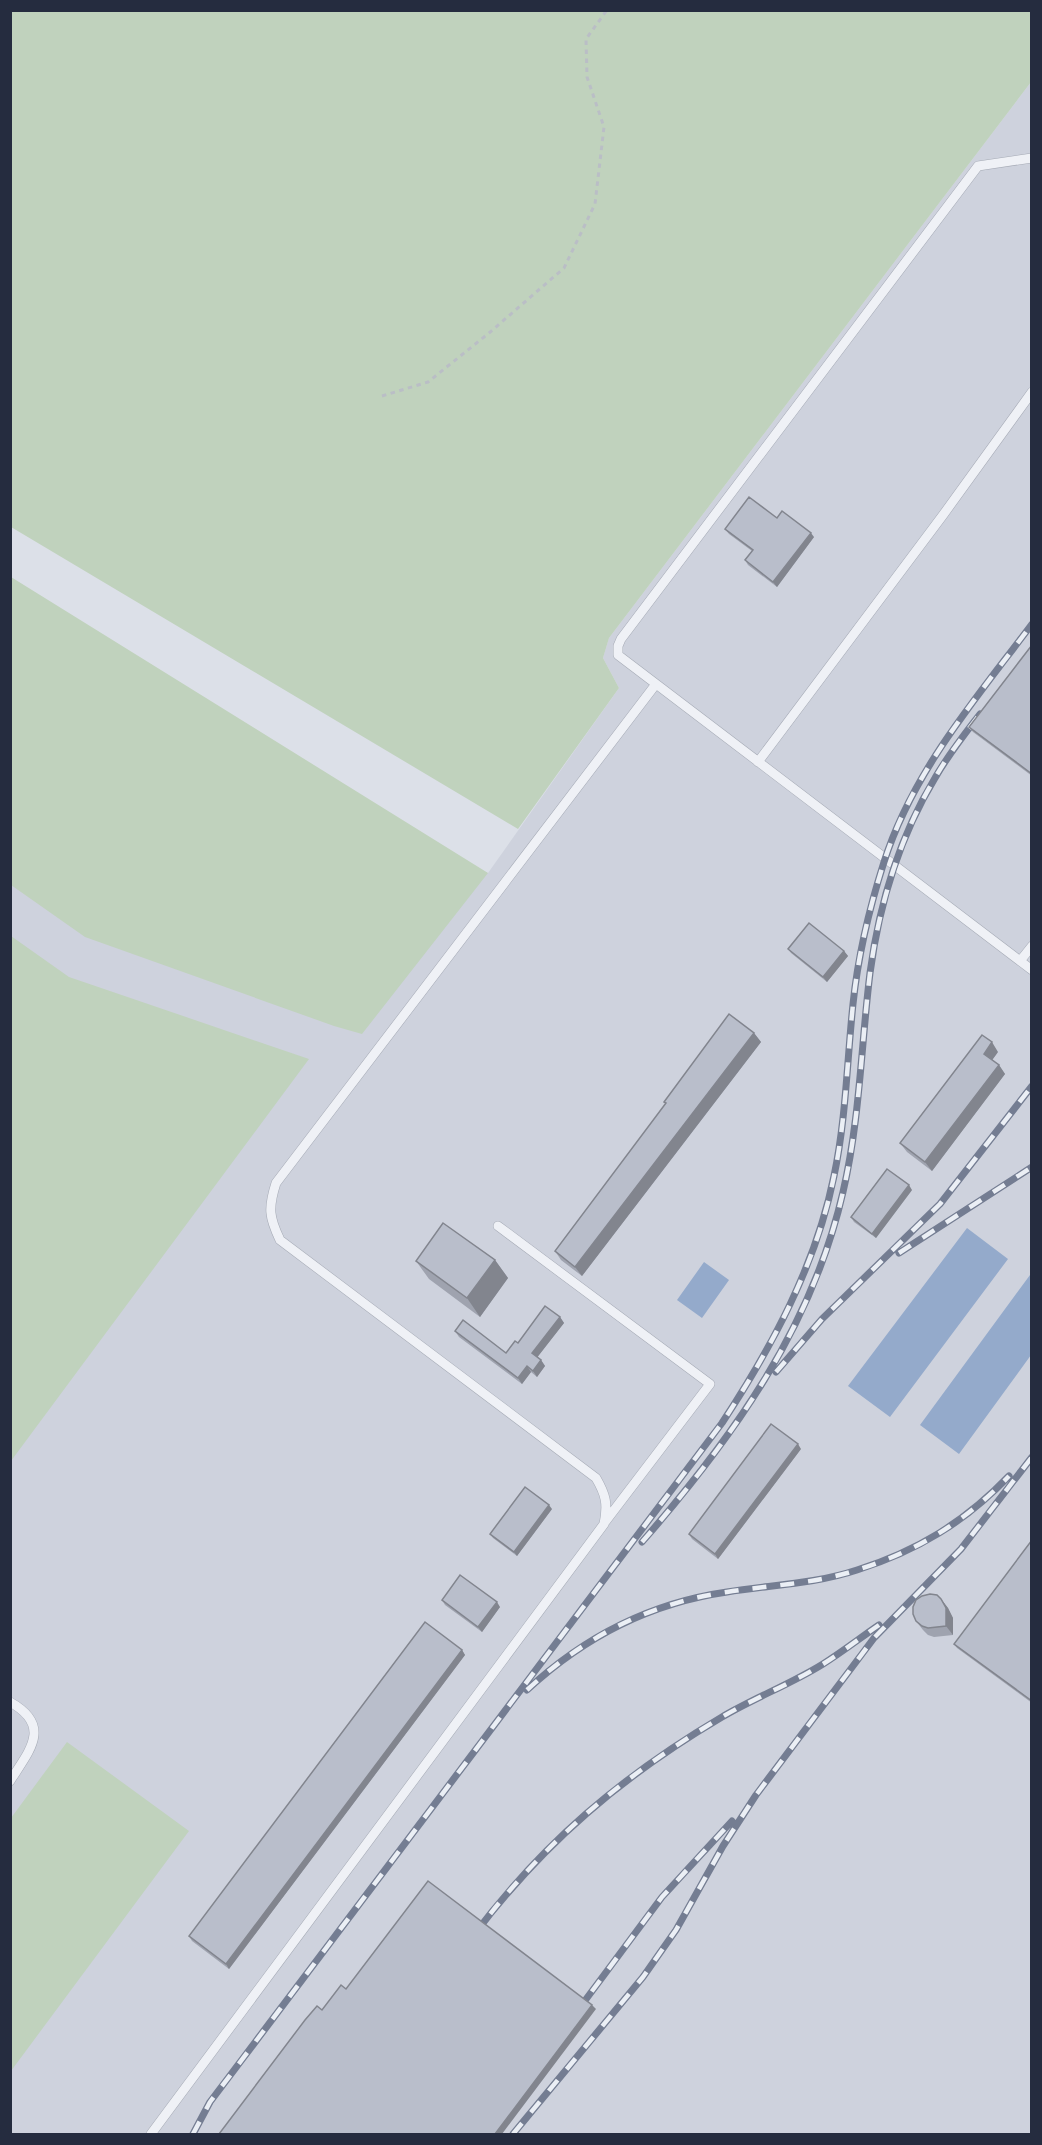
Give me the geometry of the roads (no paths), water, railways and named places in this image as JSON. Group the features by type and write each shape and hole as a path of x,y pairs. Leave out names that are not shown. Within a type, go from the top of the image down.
{"lane":[{"path":"1032,158 978,166 621,639 618,646 618,655 1032,970"},
{"path":"758,762 1032,392"},
{"path":"604,1524 607,1508 604,1491 596,1478 280,1240 272,1223 269,1203 276,1183 656,684"},
{"path":"1020,961 1032,946"},
{"path":"152,2134 710,1384 498,1226"},
{"path":"10,1702 31,1720 36,1735 33,1746 10,1781"}],"water":[{"path":"967,1228 1008,1259 890,1417 848,1386"},
{"path":"704,1262 729,1280 702,1318 677,1300"},
{"path":"1030,1275 1031,1355 959,1454 920,1425"}],"railway":[{"path":"193,2134 210,2102 722,1423 775,1335 816,1241 834,1176 846,1090 858,968 869,915 884,862 911,797 929,767 968,709 1032,624"},
{"path":"642,1542 707,1463 737,1422 790,1335 811,1290 829,1242 849,1165 857,1110 870,973 885,897 911,823 945,761 980,714"},
{"path":"776,1372 822,1319 940,1204 1032,1086"},
{"path":"899,1253 1032,1167"},
{"path":"513,2134 643,1977 676,1930 723,1846 756,1795 874,1638 961,1549 1032,1457"},
{"path":"527,1690 571,1654 595,1639 619,1625 671,1604 699,1597 841,1575 900,1554 957,1521 1009,1476"},
{"path":"473,1936 527,1871 556,1841 618,1788 685,1740 734,1710 811,1671 879,1625"},
{"path":"575,2014 662,1897 732,1821"}]}
